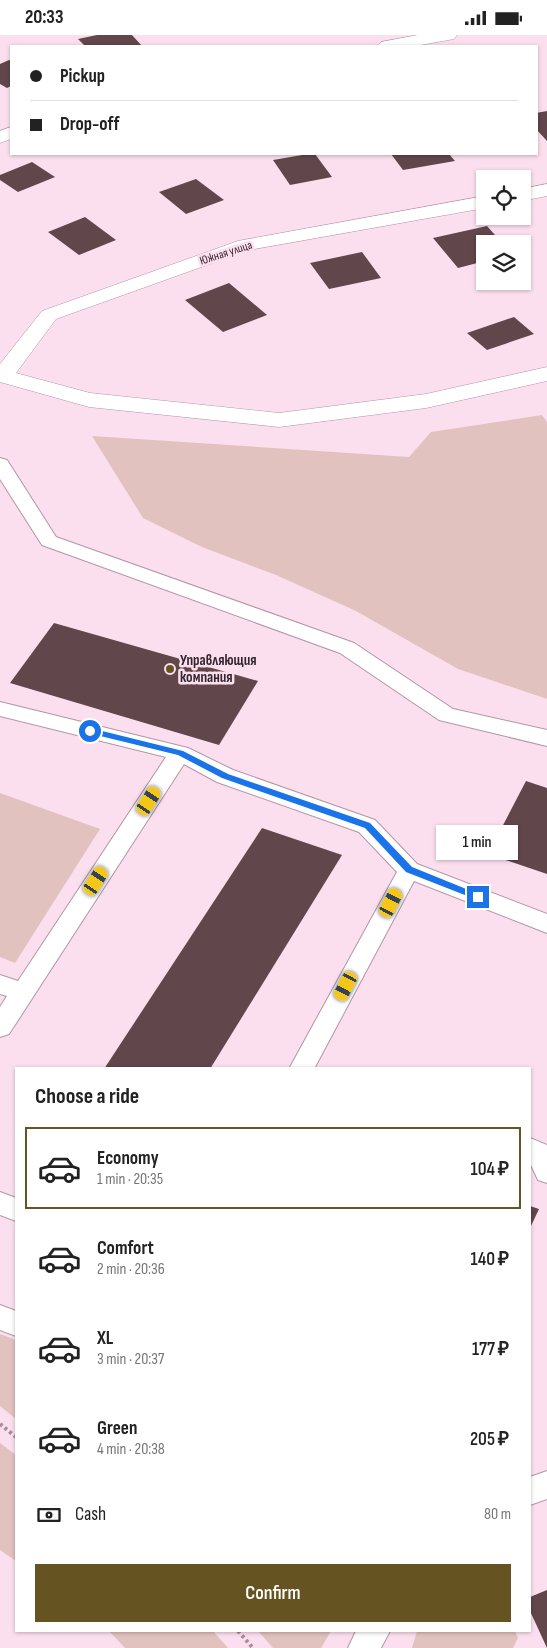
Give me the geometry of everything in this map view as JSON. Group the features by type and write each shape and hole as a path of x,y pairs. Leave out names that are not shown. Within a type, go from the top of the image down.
{"street":[{"path":"393,45 448,35"},
{"path":"531,193 547,190"},
{"name":"Южная улица","path":"2,375 49,315 245,245 476,204"},
{"path":"2,375 89,400 279,421 426,401 547,374"}],"lane":[{"path":"0,464 49,541 347,648 447,715 547,738"},
{"path":"0,709 180,753 225,776 367,825 409,869 547,924"},
{"path":"0,1027 180,753"},
{"path":"302,1067 409,869"},
{"path":"0,984 22,992"},
{"path":"531,1149 537,1151 547,1172"},
{"path":"0,1203 15,1209"},
{"path":"0,1317 15,1323"},
{"path":"531,1491 547,1485"},
{"path":"362,1648 374,1632"}],"path":[{"path":"0,1424 15,1436"},
{"path":"239,1632 253,1648"}],"shaded area":[{"path":"542,415 547,422 547,699 458,669 356,611 276,575 202,547 143,518 92,436 409,457 431,432"},
{"path":"0,793 100,829 15,963 0,957"},
{"path":"0,1334 15,1340 15,1418 0,1406"},
{"path":"0,1443 15,1454 15,1560 0,1550"},
{"path":"110,1632 214,1632 228,1648 125,1648"},
{"path":"259,1632 330,1632 321,1648 273,1648"},
{"path":"417,1632 515,1632 518,1638 513,1648 412,1648"}],"building":[{"path":"97,35 132,35 141,45 84,45 78,39"},
{"path":"10,60 10,86 7,88 0,84 0,64"},
{"path":"547,111 547,141 538,131 538,113"},
{"path":"302,155 316,155 332,177 290,185 273,160"},
{"path":"392,155 450,155 455,161 403,170"},
{"path":"32,162 55,177 18,192 0,180 0,175"},
{"path":"196,179 224,200 186,214 159,192"},
{"path":"85,217 116,240 79,255 48,232"},
{"path":"487,226 495,235 476,235 476,263 458,268 433,238"},
{"path":"362,252 381,278 329,289 310,263"},
{"path":"229,283 267,315 223,332 185,300"},
{"path":"514,317 534,334 487,350 467,333"},
{"path":"54,623 258,681 219,745 10,683"},
{"path":"526,781 547,788 547,874 488,854"},
{"path":"262,828 342,855 211,1067 105,1067"},
{"path":"531,1206 539,1209 531,1226"},
{"path":"547,1590 547,1648 531,1613 531,1597"}],"place":[{"name":"Управляющия компания","path":"170,669"}],"route":[{"path":"90,731 180,753 225,776 367,825 409,869 478,897"}]}
